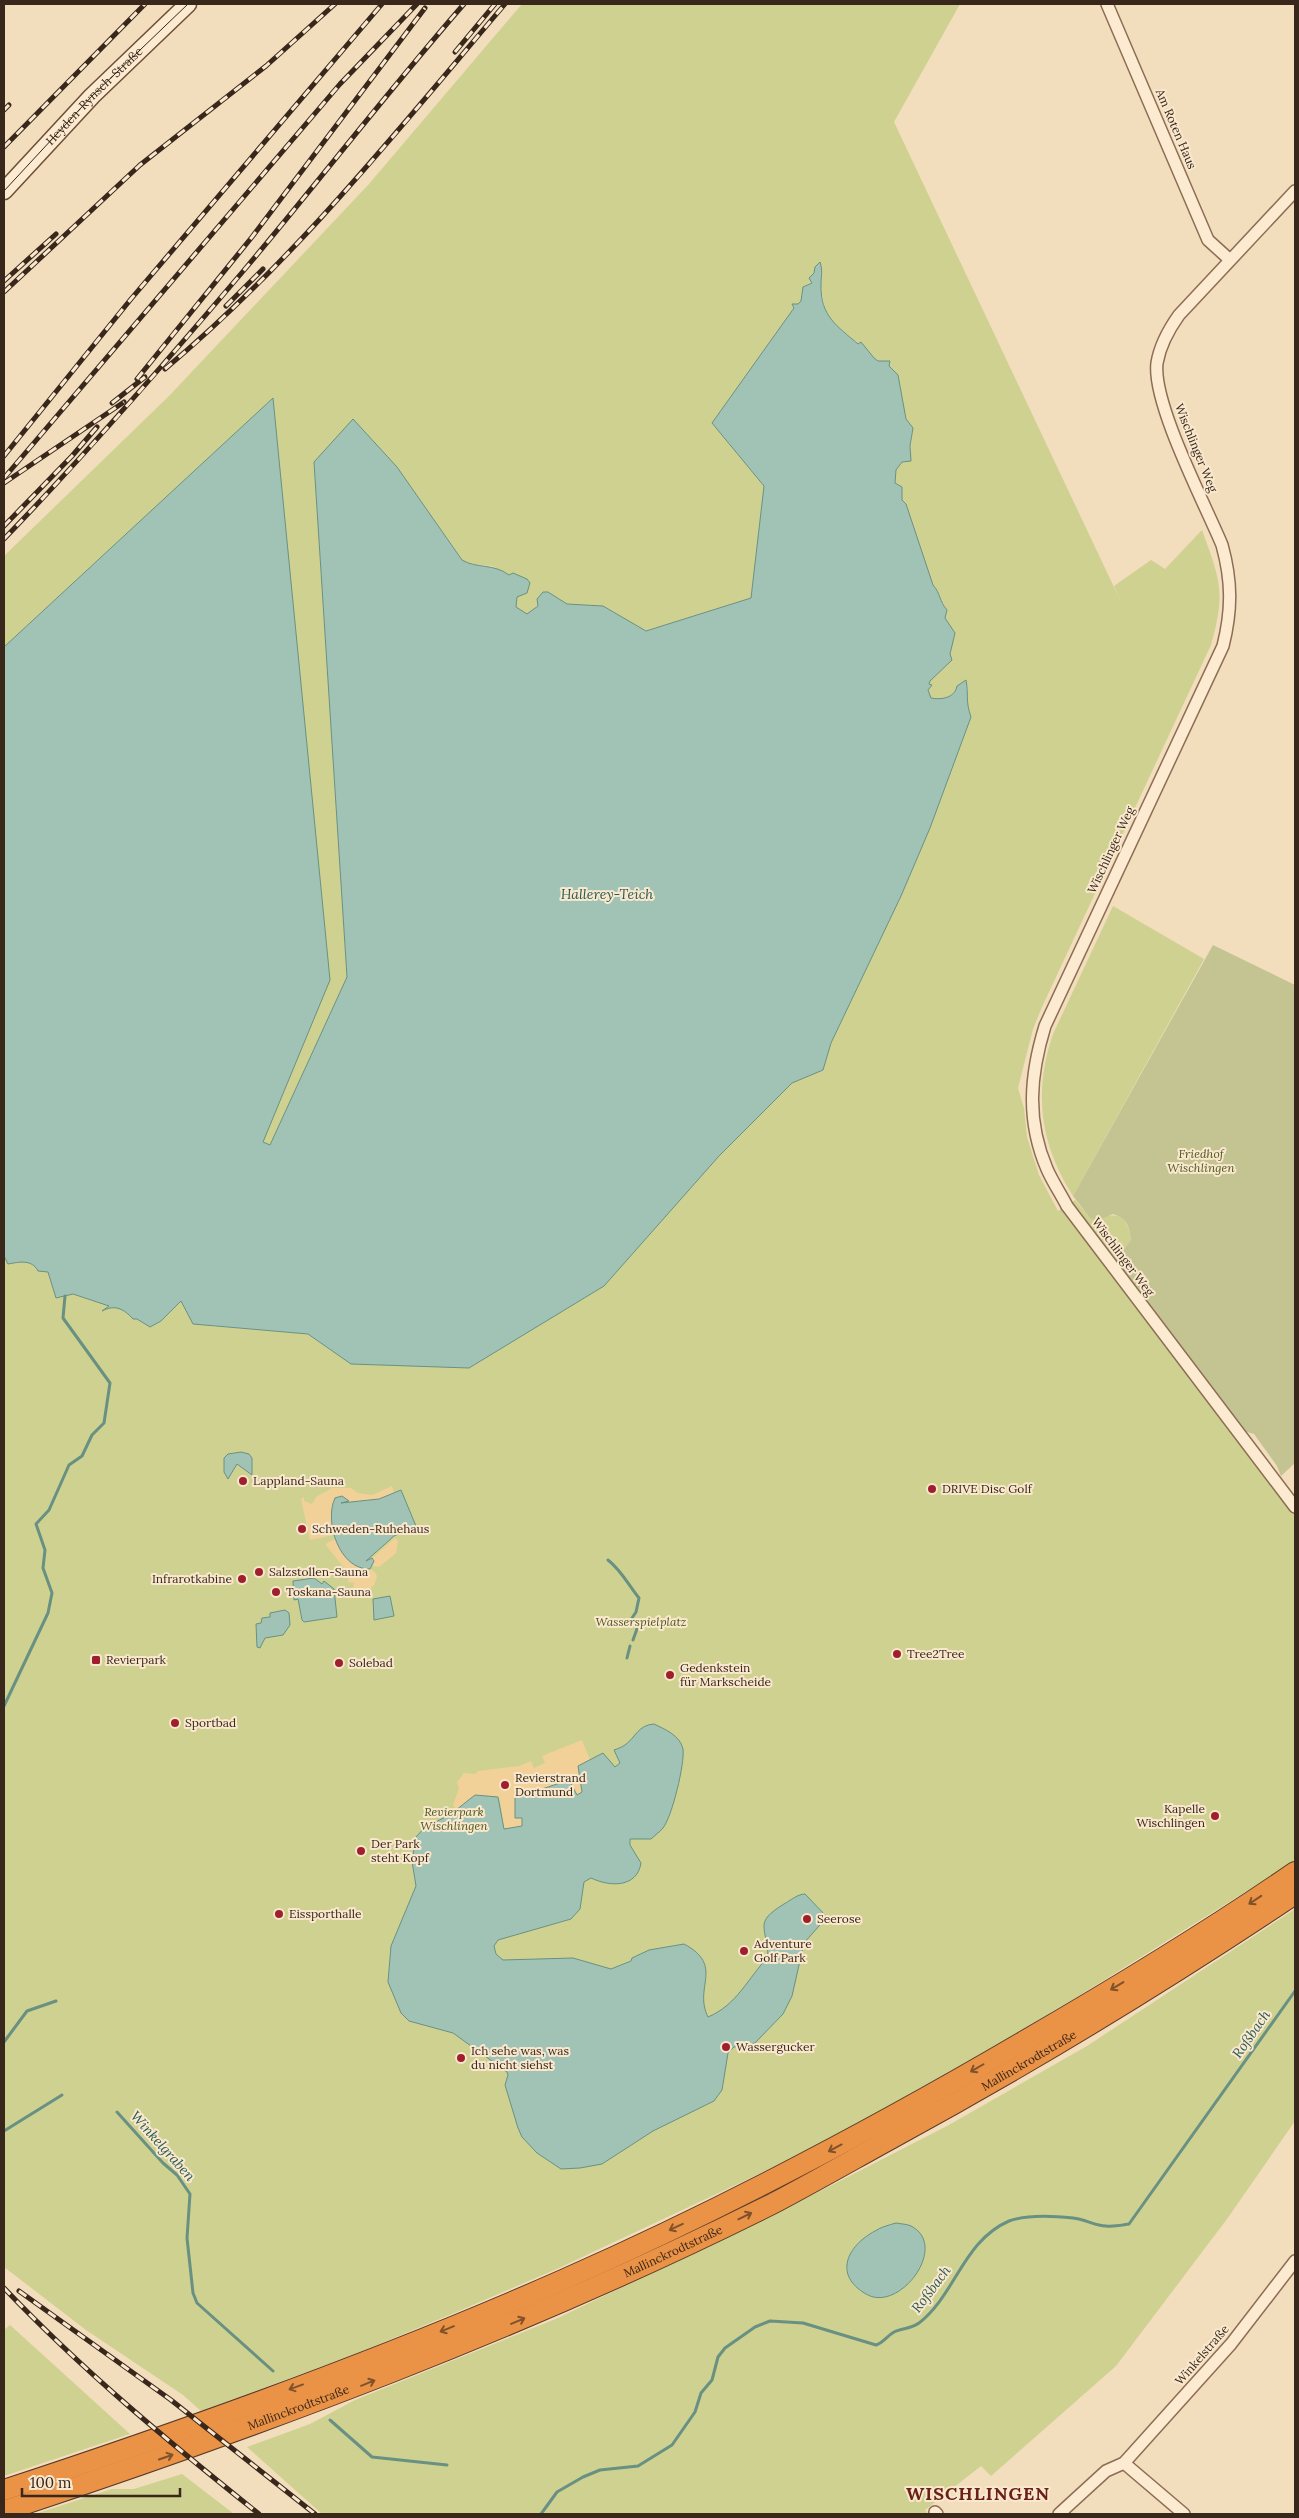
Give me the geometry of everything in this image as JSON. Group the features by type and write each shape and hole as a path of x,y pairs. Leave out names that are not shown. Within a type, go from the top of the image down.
{"highway":[{"name":"Mallinckrodtstraße","path":"4,2490 172,2432 362,2363 564,2279 767,2184 910,2108 1075,2012 1237,1912 1295,1872"},
{"name":"Mallinckrodtstraße","path":"4,2511 174,2454 362,2385 486,2335 676,2250 776,2202 977,2092 1092,2025 1215,1948 1295,1894"}],"main road":[{"name":"Heyden-Rynsch-Straße","path":"4,191 92,96 188,4"}],"street":[{"name":"Am Roten Haus","path":"1107,4 1208,240 1229,259"},
{"name":"Wischlinger Weg","path":"1295,191 1179,314 1167,332 1157,363 1159,391 1169,421 1222,545 1231,589 1228,626 1223,646 1044,1026 1037,1053 1031,1098 1036,1133 1047,1169 1068,1206 1295,1506"},
{"name":"Winkelstraße","path":"1059,2514 1106,2471 1124,2463 1231,2344 1295,2261"},
{"path":"1124,2463 1184,2514"}],"green space":[{"name":"Revierpark Wischlingen","path":"522,4 960,4 894,122 1122,604 1114,586 1151,560 1165,569 1202,530 1217,574 1219,586 1216,627 1211,645 1042,1007 1033,1029 1018,1088 1024,1108 1027,1137 1039,1175 1058,1211 1075,1200 1090,1218 1113,1216 1123,1219 1131,1240 1111,1265 1295,1507 1295,1861 1069,2002 906,2099 761,2173 559,2268 459,2311 348,2357 201,2411 183,2395 86,2330 4,2267 4,1256 9,1264 23,1261 35,1265 38,1270 48,1272 72,1294 109,1306 108,1308 122,1309 134,1319 137,1318 150,1327 161,1321 181,1301 210,1326 308,1334 351,1364 719,1156 792,1083 823,1070 831,1043 901,896 930,828 971,717 965,702 968,689 966,680 957,686 956,690 947,697 939,699 930,698 928,690 932,685 929,684 930,681 947,663 955,633 945,618 947,610 933,585 906,504 902,500 902,487 895,483 896,470 902,462 908,462 913,428 906,419 898,375 889,366 874,358 861,343 858,344 836,326 825,307 820,263 810,278 812,282 803,287 801,301 798,304 794,304 794,308 712,423 764,486 751,598 645,631 603,606 567,604 548,592 530,614 527,614 516,607 517,597 509,575 492,566 468,564 462,560 397,467 314,462 347,977 270,1145 263,1142 273,398 4,647 4,556 170,395 369,184"},
{"path":"1113,906 1204,959 1073,1196 1053,1157 1047,1137 1043,1118 1043,1077 1053,1034"},
{"name":"Friedhof Wischlingen","path":"1213,945 1295,985 1295,1463 1281,1476 1277,1466 1254,1434 1236,1429 1111,1265 1131,1240 1124,1220 1113,1214 1096,1221 1090,1218 1073,1196"},
{"path":"1295,1909 1295,2121 1227,2219 1116,2366 991,2476 981,2466 925,2510 928,2514 322,2514 247,2447 310,2424 355,2400 558,2318 795,2204 947,2126 1087,2046"},
{"path":"10,2325 130,2434 4,2476 4,2330"},
{"path":"182,2474 234,2514 35,2514 112,2489 134,2489"}],"sand":[{"path":"392,1486 394,1493 380,1499 349,1503 338,1496 335,1497 331,1511 333,1535 310,1540 301,1499 304,1497 304,1501 312,1504 316,1497 332,1488 351,1488 358,1493 372,1495"},
{"path":"395,1538 398,1541 396,1553 379,1567 373,1566 372,1558"},
{"path":"335,1539 343,1551 375,1572 377,1576 374,1585 361,1597 353,1588 354,1583 348,1582 349,1574 325,1544"},
{"name":"Revierstrand Dortmund","path":"582,1740 590,1760 579,1766 583,1792 522,1818 522,1827 504,1830 500,1800 472,1797 457,1810 453,1805 459,1788 457,1782 464,1773 475,1774 478,1771 519,1766 531,1761 534,1768 545,1763 542,1756"}],"water":[{"name":"Hallerey-Teich","path":"820,262 822,271 821,295 823,304 831,319 858,344 861,342 878,361 890,361 889,366 898,375 906,419 913,428 910,446 911,461 902,462 896,470 895,483 902,487 902,500 906,504 933,585 947,610 945,618 955,633 950,654 952,660 930,681 929,684 932,685 928,690 931,698 939,699 951,696 957,686 966,680 971,717 930,828 901,896 831,1043 823,1070 792,1083 719,1156 604,1286 469,1368 351,1364 308,1334 193,1324 181,1301 161,1321 150,1327 137,1319 133,1319 119,1309 111,1308 102,1311 109,1306 73,1294 56,1298 48,1272 38,1271 29,1263 8,1264 4,1256 4,647 273,398 330,980 263,1142 270,1145 347,977 314,462 353,419 397,467 462,560 468,563 491,567 509,575 513,573 527,579 530,583 527,593 517,597 516,607 527,614 538,606 537,599 543,592 548,592 567,604 603,606 646,631 751,598 764,486 712,423 794,308 792,304 798,304 801,301 803,287 812,283 809,278"},
{"path":"241,1452 249,1454 252,1458 252,1475 237,1464 228,1479 224,1472 224,1458 228,1454"},
{"path":"401,1490 416,1526 394,1536 366,1561 372,1558 374,1561 370,1569 359,1567 350,1562 342,1553 333,1531 331,1519 335,1498 342,1496 349,1501 341,1503 379,1499"},
{"path":"314,1578 322,1584 324,1581 334,1589 337,1617 304,1622 302,1620 298,1599 294,1600 293,1581"},
{"path":"390,1596 394,1616 374,1620 373,1599"},
{"path":"285,1610 289,1613 290,1625 283,1635 265,1638 260,1648 257,1647 256,1624 261,1623 262,1618 270,1617 270,1613"},
{"path":"654,1724 671,1733 679,1740 683,1749 683,1756 674,1802 667,1822 651,1839 630,1839 630,1845 641,1863 634,1877 628,1881 614,1884 591,1878 584,1882 580,1909 571,1919 498,1940 494,1946 496,1954 503,1960 573,1958 611,1969 631,1961 632,1958 649,1950 684,1944 696,1952 703,1960 706,1969 704,2006 708,2017 727,2006 768,1957 764,1926 768,1916 774,1910 805,1894 827,1917 804,1943 792,1996 783,2014 755,2043 734,2047 728,2053 722,2090 714,2101 653,2131 602,2164 561,2169 537,2153 522,2137 505,2085 507,2072 453,2033 409,2021 401,2013 388,1982 391,1946 416,1886 412,1861 416,1837 424,1828 451,1814 475,1795 498,1797 504,1829 522,1826 522,1818 515,1818 515,1798 569,1780 577,1795 582,1792 578,1766 603,1753 615,1767 620,1763 614,1750 629,1742 644,1727"},
{"path":"896,2223 911,2226 922,2235 925,2248 923,2262 916,2275 905,2287 892,2295 879,2298 866,2294 856,2286 847,2270 851,2253 865,2237 880,2228"}],"waterway":[{"path":"4,1706 48,1613 52,1593 43,1568 45,1550 36,1524 49,1510 69,1465 82,1456 92,1435 104,1423 110,1383 63,1318 65,1296"},
{"path":"608,1560 639,1598 636,1612 632,1618 638,1626 633,1640"},
{"path":"627,1658 630,1646"},
{"name":"Roßbach","path":"541,2514 557,2492 583,2477 600,2470 638,2466 672,2445 695,2412 701,2393 712,2380 718,2357 725,2348 755,2327 770,2321 803,2323 876,2345 894,2332 919,2323 932,2311 970,2254 981,2241 993,2230 1009,2221 1024,2217 1049,2216 1077,2219 1102,2226 1129,2224 1295,1991"},
{"path":"4,2042 27,2011 56,2001"},
{"name":"Winkelgraben","path":"4,2131 62,2095"},
{"name":"Winkelgraben","path":"117,2112 163,2163 177,2175 190,2194 187,2238 193,2293 197,2303 273,2371"},
{"name":"Winkelgraben","path":"330,2420 372,2457 447,2465"}],"tram line":[{"path":"4,191 92,96 188,4"}],"railway":[{"path":"4,147 145,4"},
{"path":"4,292 140,165 266,66 335,4"},
{"path":"4,456 131,299 382,4"},
{"path":"4,478 340,84 417,4"},
{"path":"4,539 97,440 186,338 273,236 464,4"},
{"path":"455,52 495,4"},
{"path":"165,369 212,328 301,240 384,147 505,4"},
{"path":"137,379 252,237 425,8"},
{"path":"4,110 9,105"},
{"path":"4,281 56,234"},
{"path":"226,306 263,269"},
{"path":"112,403 145,377"},
{"path":"4,483 124,402"},
{"path":"4,526 72,456 97,427"},
{"path":"4,2288 34,2319 128,2406 259,2514"},
{"path":"19,2291 171,2400 315,2514"}],"place":[{"name":"Lappland-Sauna","path":"243,1481"},
{"name":"DRIVE Disc Golf","path":"932,1489"},
{"name":"Schweden-Ruhehaus","path":"302,1529"},
{"name":"Salzstollen-Sauna","path":"259,1572"},
{"name":"Infrarotkabine","path":"242,1579"},
{"name":"Toskana-Sauna","path":"276,1592"},
{"name":"Tree2Tree","path":"897,1654"},
{"name":"Revierpark","path":"96,1660"},
{"name":"Solebad","path":"339,1663"},
{"name":"Gedenkstein für Markscheide","path":"670,1675"},
{"name":"Sportbad","path":"175,1723"},
{"name":"Revierstrand Dortmund","path":"505,1785"},
{"name":"Kapelle Wischlingen","path":"1215,1816"},
{"name":"Der Park steht Kopf","path":"361,1851"},
{"name":"Eissporthalle","path":"279,1914"},
{"name":"Seerose","path":"807,1919"},
{"name":"Adventure Golf Park","path":"744,1951"},
{"name":"Wassergucker","path":"726,2047"},
{"name":"Ich sehe was, was du nicht siehst","path":"461,2058"}],"district":[{"name":"WISCHLINGEN","path":"978,2494"}],"park label":[{"name":"Wasserspielplatz","path":"641,1622"}]}
